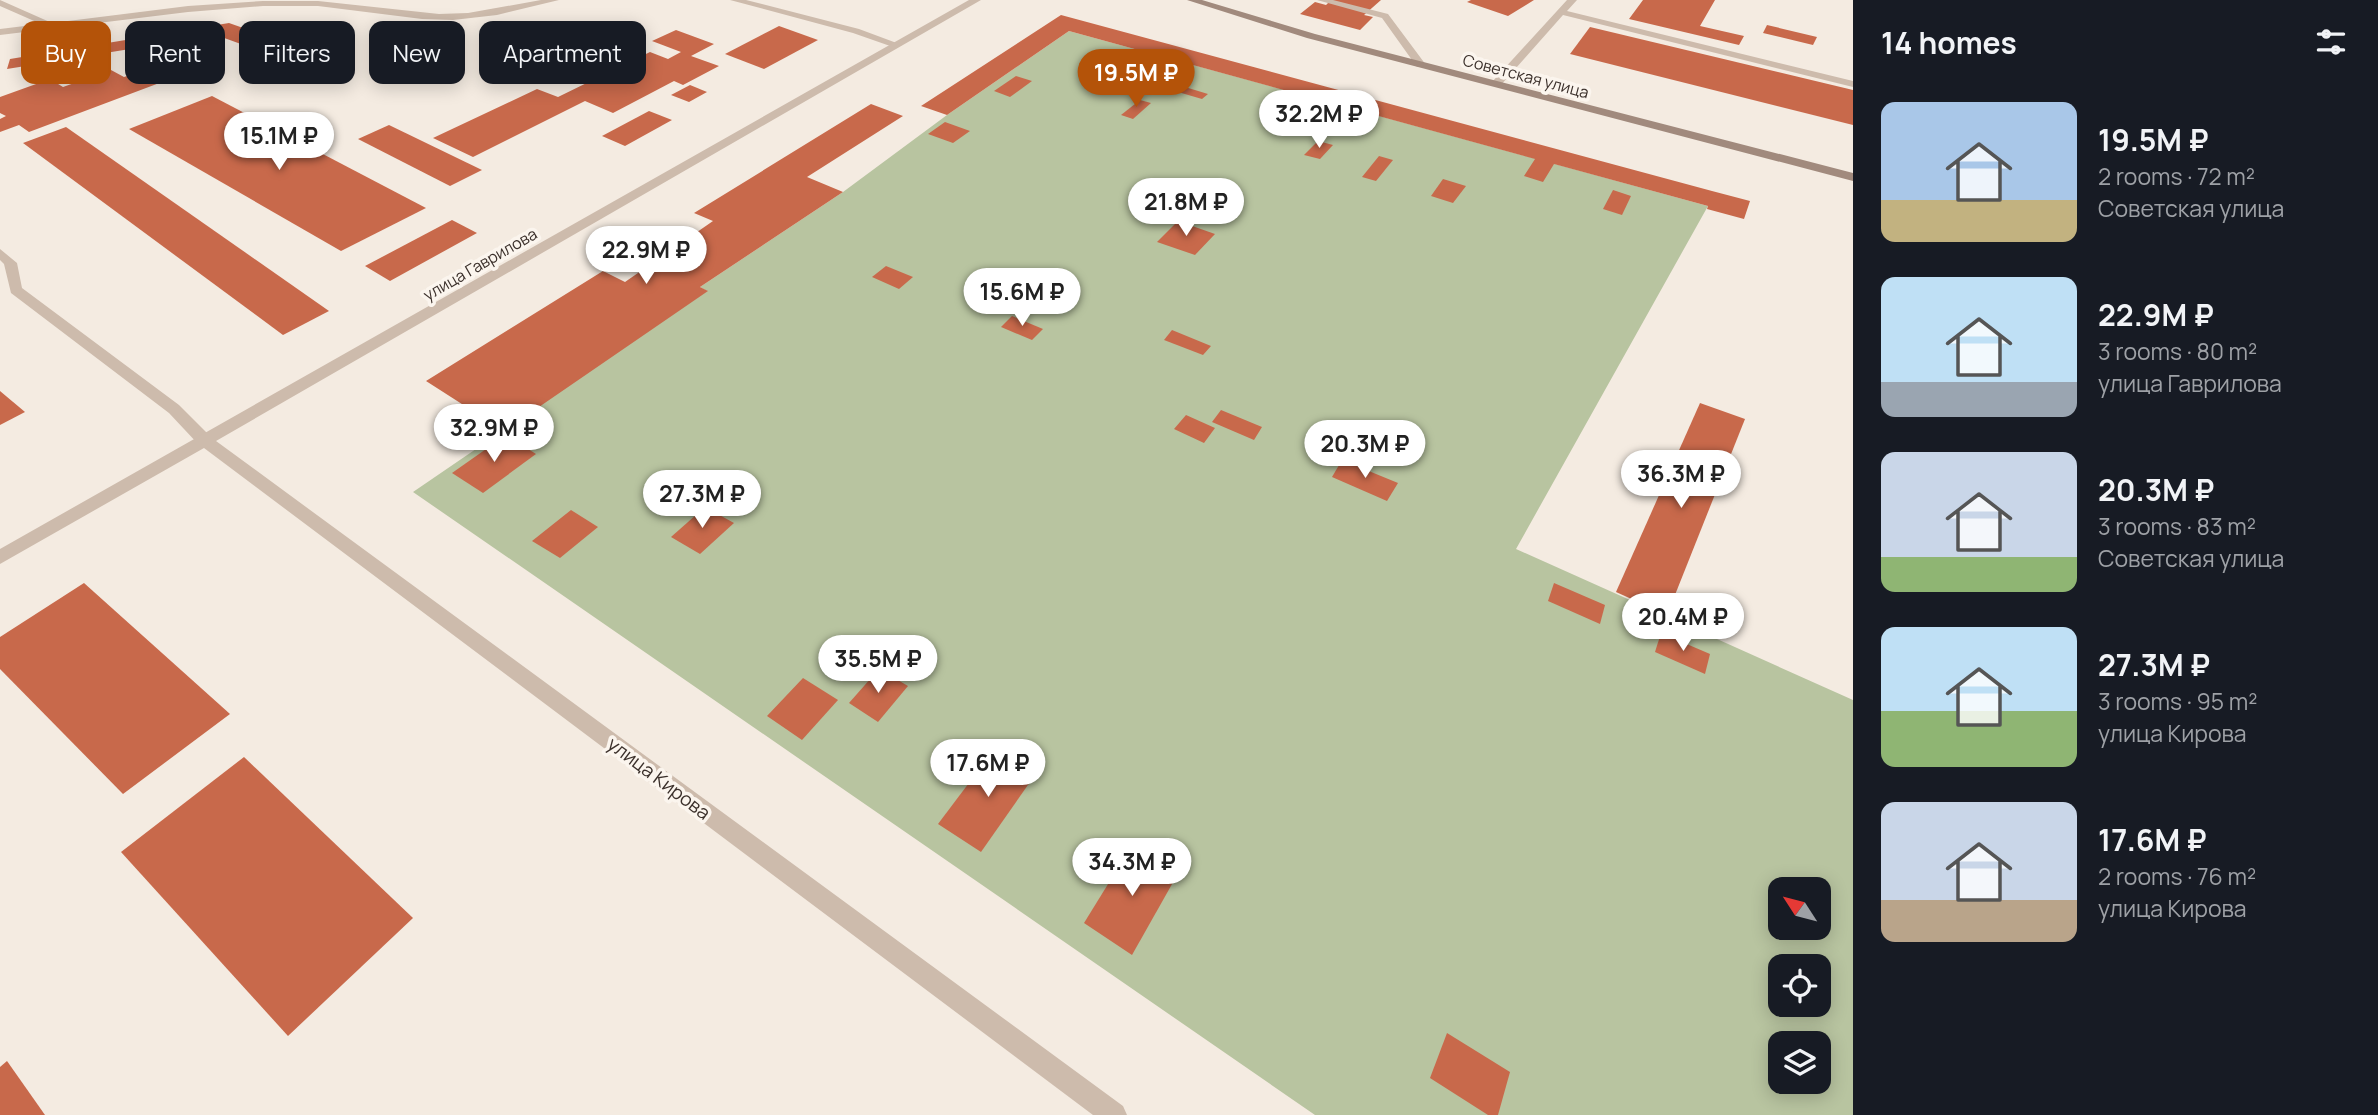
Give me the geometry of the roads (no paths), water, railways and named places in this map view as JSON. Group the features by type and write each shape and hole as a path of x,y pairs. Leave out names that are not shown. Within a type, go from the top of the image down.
{"main road":[{"name":"Советская улица","path":"1192,0 1311,36 1853,177"}],"street":[{"path":"84,21 128,15 302,3 439,17 507,10 554,0"},
{"path":"735,0 856,31 897,45"},
{"name":"улица Гаврилова","path":"0,557 976,0"},
{"path":"1322,0 1385,16 1421,65"},
{"path":"1496,84 1572,0"},
{"path":"0,2 38,21"},
{"path":"1561,12 1853,84"},
{"path":"0,32 21,29"},
{"name":"улица Кирова","path":"0,253 10,263 16,290 174,409 205,441 1114,1115"}]}
